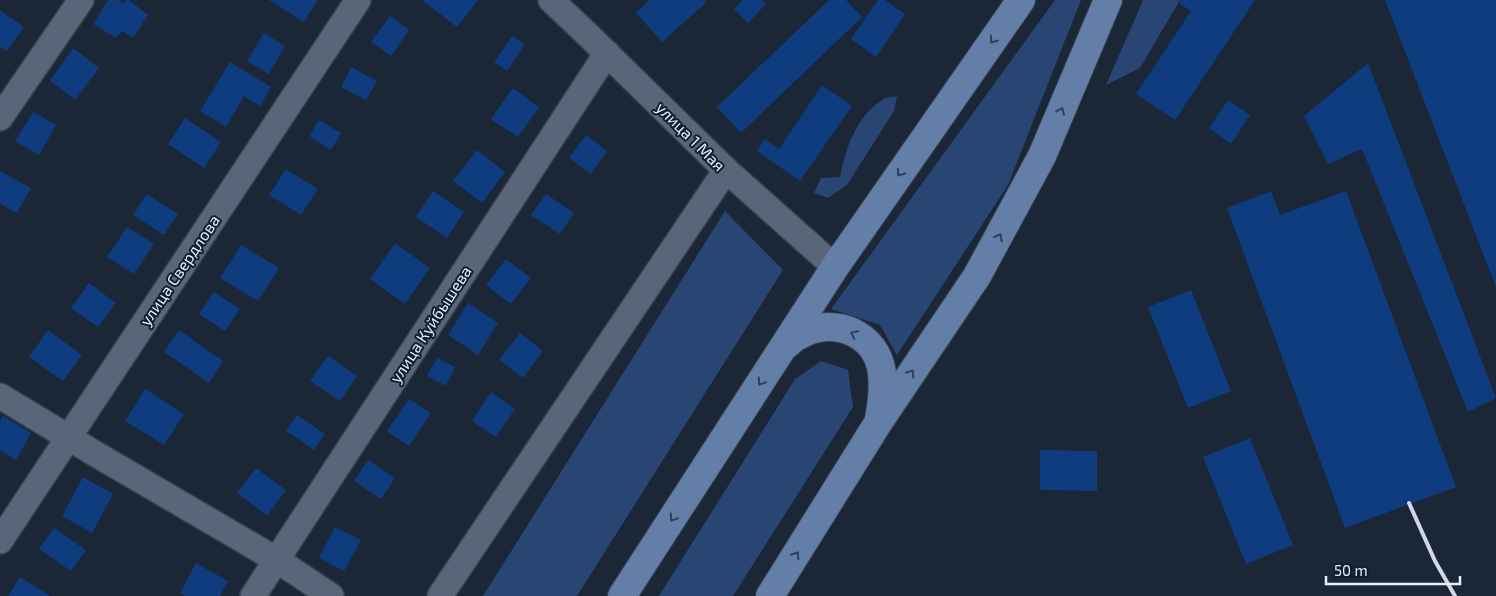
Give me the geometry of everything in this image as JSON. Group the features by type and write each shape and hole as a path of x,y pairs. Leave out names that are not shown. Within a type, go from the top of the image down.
{"main road":[{"path":"622,596 835,267 1021,0"},
{"path":"770,596 878,423 987,259 1042,156 1108,0"},
{"path":"784,346 802,333 819,328 839,327 859,334 874,348 882,370 884,394 878,423"}],"street":[{"path":"0,118 81,0"},
{"name":"улица Свердлова","path":"0,541 358,0"},
{"name":"улица 1 Мая","path":"551,0 726,170 835,267"},
{"name":"улица Куйбышева","path":"253,596 607,53"},
{"path":"440,596 726,170"},
{"path":"0,396 277,560 331,596"}],"shaded area":[{"path":"1055,0 1081,0 1008,185 897,355 880,325 831,309"},
{"path":"1143,0 1180,0 1140,68 1106,85"},
{"path":"897,96 894,111 847,185 828,198 814,193 821,178 840,177 845,155 853,134 865,116 883,99"},
{"path":"725,211 783,270 577,596 483,596"},
{"path":"821,361 848,370 853,407 733,596 659,596 795,379"}],"building":[{"path":"108,0 118,0 123,4 126,0 129,0 148,15 133,38 122,31 116,38 93,24"},
{"path":"269,0 318,0 304,22"},
{"path":"422,0 478,0 457,27"},
{"path":"650,0 704,0 707,2 662,42 636,13"},
{"path":"743,0 762,0 766,4 748,23 734,9"},
{"path":"829,0 846,0 862,17 741,133 717,107"},
{"path":"878,0 885,0 905,14 876,57 851,39"},
{"path":"1181,0 1255,0 1175,120 1136,94 1191,11 1179,3"},
{"path":"1385,0 1496,0 1496,287"},
{"path":"0,10 24,27 7,51 0,47"},
{"path":"390,16 409,30 391,56 371,42"},
{"path":"264,33 285,46 269,74 247,61"},
{"path":"512,36 525,44 507,71 494,62"},
{"path":"73,48 99,68 75,100 50,81"},
{"path":"230,62 271,87 260,106 244,96 226,127 200,111"},
{"path":"1368,63 1496,398 1468,412 1362,149 1328,164 1304,116"},
{"path":"351,67 377,81 366,100 341,87"},
{"path":"822,85 852,106 800,181 757,151 765,139 779,149"},
{"path":"513,88 539,107 518,137 491,119"},
{"path":"1228,100 1250,115 1231,144 1209,128"},
{"path":"33,112 56,125 39,155 15,141"},
{"path":"185,118 221,142 204,168 168,144"},
{"path":"319,120 341,133 331,150 309,136"},
{"path":"586,135 607,151 591,174 569,158"},
{"path":"477,150 505,172 482,203 453,181"},
{"path":"286,169 318,189 301,215 269,195"},
{"path":"0,171 31,188 17,213 0,204"},
{"path":"433,191 464,212 447,238 416,217"},
{"path":"1271,191 1280,215 1346,191 1456,487 1345,528 1227,208"},
{"path":"147,194 178,214 164,235 133,215"},
{"path":"546,194 574,213 560,234 531,215"},
{"path":"127,227 154,244 134,274 107,257"},
{"path":"395,243 430,268 405,304 370,279"},
{"path":"241,245 279,268 258,301 220,278"},
{"path":"506,259 531,278 511,304 486,285"},
{"path":"89,283 116,303 98,327 71,308"},
{"path":"1191,290 1231,391 1188,408 1148,307"},
{"path":"214,292 240,309 225,331 199,314"},
{"path":"468,303 498,323 478,355 448,335"},
{"path":"48,330 82,355 63,381 29,357"},
{"path":"179,330 223,361 209,383 164,352"},
{"path":"520,333 543,351 523,378 499,360"},
{"path":"328,356 357,376 340,401 310,381"},
{"path":"437,358 455,367 446,386 427,376"},
{"path":"145,389 184,414 164,445 125,421"},
{"path":"491,392 515,409 496,437 472,421"},
{"path":"409,399 431,413 409,446 387,431"},
{"path":"297,415 325,434 314,450 286,431"},
{"path":"3,416 31,433 16,460 0,450 0,422"},
{"path":"1250,438 1293,545 1246,564 1203,457"},
{"path":"1040,450 1097,451 1097,491 1040,490"},
{"path":"368,460 395,478 381,499 354,481"},
{"path":"256,468 286,490 267,516 237,493"},
{"path":"83,477 113,494 92,533 62,516"},
{"path":"335,527 361,540 344,571 319,558"},
{"path":"54,528 86,550 71,571 39,549"},
{"path":"196,563 228,581 220,596 185,596 180,593"},
{"path":"20,577 50,596 8,596"}],"railway":[{"path":"1409,503 1435,561 1455,596"}]}
